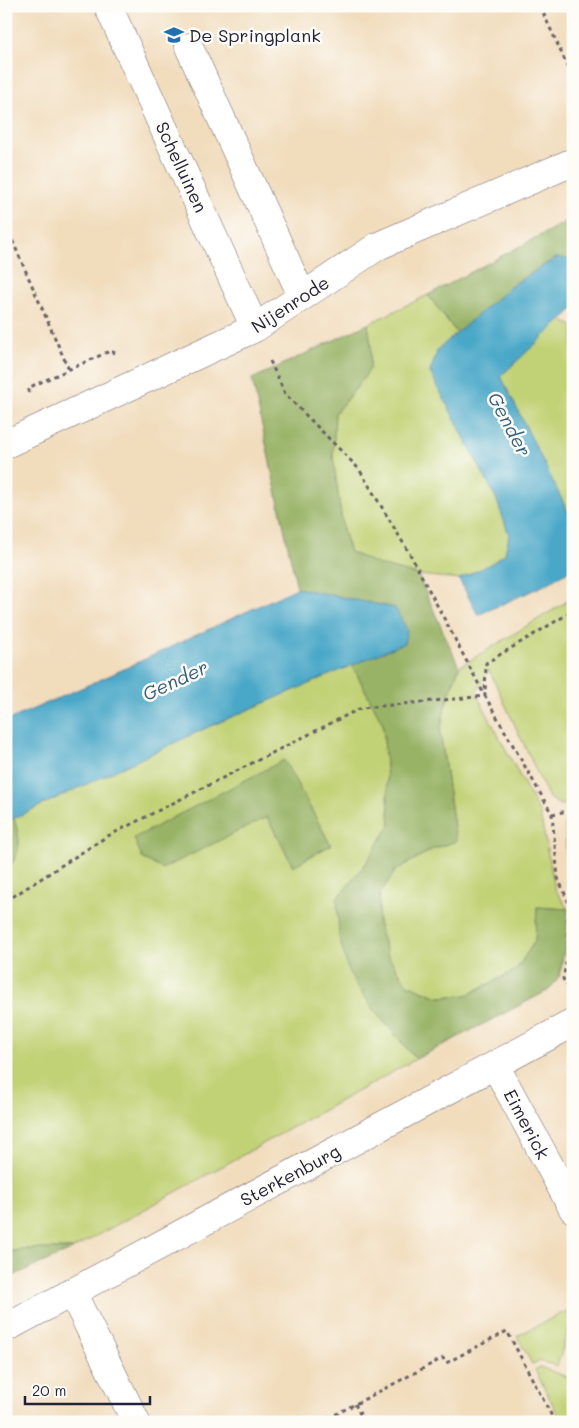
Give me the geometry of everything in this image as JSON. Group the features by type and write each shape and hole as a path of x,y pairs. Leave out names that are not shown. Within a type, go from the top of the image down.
{"street":[{"name":"Schelluinen","path":"108,6 255,328"},
{"path":"189,47 302,296"},
{"name":"Nijenrode","path":"6,444 255,328 378,246 573,162"},
{"name":"Sterkenburg","path":"6,1328 573,1022"},
{"name":"Eimerick","path":"495,1065 573,1209"},
{"path":"72,1292 136,1422"}],"path":[{"path":"540,6 573,78"},
{"path":"6,226 69,370"},
{"path":"255,328 285,394 359,469 411,556 485,696 552,814 558,878 571,908 571,939 563,979 573,995"},
{"path":"485,696 486,663 573,610"},
{"path":"6,901 106,837 361,708 485,696"},
{"path":"552,814 573,810"},
{"path":"321,1422 443,1358 446,1363 507,1331 555,1422"},
{"path":"355,1404 364,1422"}],"green space":[{"path":"573,218 573,259 556,258 514,284 457,333 428,295"},
{"path":"428,295 457,333 438,349 430,372 496,498 509,535 505,554 487,566 459,579 418,575 379,565 350,552 343,530 333,457 335,413 358,386 371,346 368,324"},
{"path":"561,320 573,326 573,522 500,376"},
{"path":"368,324 371,346 370,369 335,413 333,457 343,530 350,552 379,565 418,575 459,667 445,707 440,732 456,841 433,849 396,870 380,893 378,923 388,956 407,984 438,997 467,995 516,970 535,941 537,907 568,909 566,938 560,975 549,990 416,1059 372,1008 349,973 339,937 337,899 366,863 390,825 383,724 352,665 404,643 395,608 297,588 252,379"},
{"path":"573,598 573,803 560,805 549,798 489,670 476,693 540,814 555,889 568,909 537,907 535,941 516,970 467,995 438,997 407,984 388,956 378,923 380,893 396,870 433,849 456,841 440,732 445,707 459,667"},
{"path":"352,665 383,724 390,825 366,863 372,1008 416,1059 73,1249 27,1249 6,1252 6,872 15,858 19,846 14,818 206,728","holes":["267,817 330,845 293,866"]},
{"path":"284,760 331,845 293,866 267,817 162,869 142,858 134,838"},
{"path":"14,818 19,846 15,858 6,872 6,822"},
{"path":"565,821 573,821 573,898 567,885"},
{"path":"27,1249 73,1249 6,1279 6,1252"},
{"path":"566,1311 571,1322 557,1366 539,1361 532,1364 517,1336"},
{"path":"540,1367 573,1379 573,1422 562,1422 535,1370"}],"water":[{"name":"Gender","path":"556,258 573,259 573,309 501,376 573,522 573,568 547,584 478,615 459,579 487,566 505,554 509,535 496,498 430,372 438,349 514,284"},
{"name":"Gender","path":"297,588 395,608 407,630 404,643 206,728 6,822 6,721 113,674"}],"place":[{"name":"De Springplank","path":"174,35"}]}
